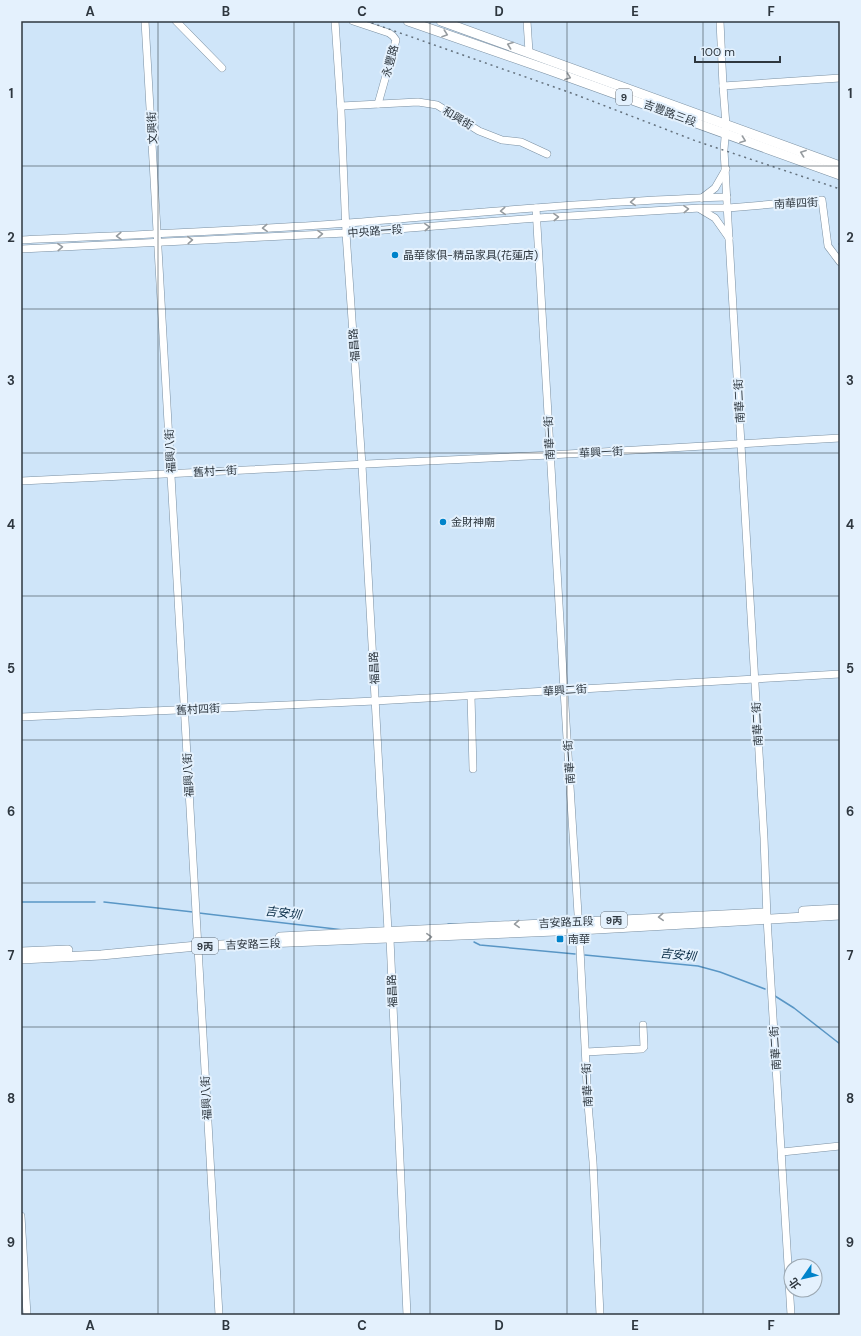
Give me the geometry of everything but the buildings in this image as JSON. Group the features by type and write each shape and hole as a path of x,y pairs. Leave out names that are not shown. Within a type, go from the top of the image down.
{"main road":[{"name":"吉豐路三段","path":"408,21 557,73 840,166"},
{"name":"吉豐路三段","path":"441,21 529,52 840,175"},
{"name":"吉安路五段","path":"389,935 579,926 767,915 840,909"},
{"name":"吉安路五段","path":"767,915 840,915"},
{"name":"吉安路三段","path":"21,952 389,935"},
{"name":"吉安路三段","path":"21,959 101,955 198,944"}],"street":[{"name":"文興街","path":"145,21 158,238"},
{"path":"176,21 222,68"},
{"name":"福昌路","path":"335,21 341,106 346,233 362,465 389,935 407,1315"},
{"name":"永豐路","path":"353,21 388,33 396,40 378,104"},
{"path":"527,21 529,52"},
{"name":"南華二街","path":"720,21 726,129 724,150 791,1315"},
{"path":"723,86 840,78"},
{"name":"和興街","path":"341,106 418,102 436,105 479,131 502,140 521,142 547,154"},
{"path":"702,198 715,188 726,169"},
{"name":"中央路一段","path":"21,249 536,208 727,197"},
{"name":"南華四街","path":"728,208 822,200 828,246 840,262"},
{"name":"南華一街","path":"536,208 579,926 600,1315"},
{"name":"中央路一段","path":"21,240 346,233 537,218 700,208 728,208"},
{"path":"700,208 715,218 729,239"},
{"name":"福興八街","path":"158,238 219,1315"},
{"name":"華興一街","path":"362,465 840,438"},
{"name":"舊村一街","path":"21,481 362,465"},
{"name":"華興二街","path":"375,701 840,674"},
{"path":"470,696 473,769"},
{"name":"舊村四街","path":"21,717 375,701"},
{"path":"586,1052 642,1049 644,1046 643,1025"},
{"path":"782,1152 840,1146"},
{"path":"21,1216 27,1315"}],"waterway":[{"name":"吉安圳","path":"21,902 95,902"},
{"name":"吉安圳","path":"104,902 193,912"},
{"name":"吉安圳","path":"199,913 344,930"},
{"name":"吉安圳","path":"448,924 458,924"},
{"name":"吉安圳","path":"474,942 480,945 575,954"},
{"name":"吉安圳","path":"585,955 698,966 720,972 765,989"},
{"name":"吉安圳","path":"775,996 794,1008 840,1044"}],"railway":[{"path":"366,21 574,94 696,141 840,189"}],"place":[{"name":"晶華傢俱-精品家具(花蓮店)","path":"395,255"},
{"name":"金財神廟","path":"443,522"},
{"name":"南華","path":"560,939"}]}
